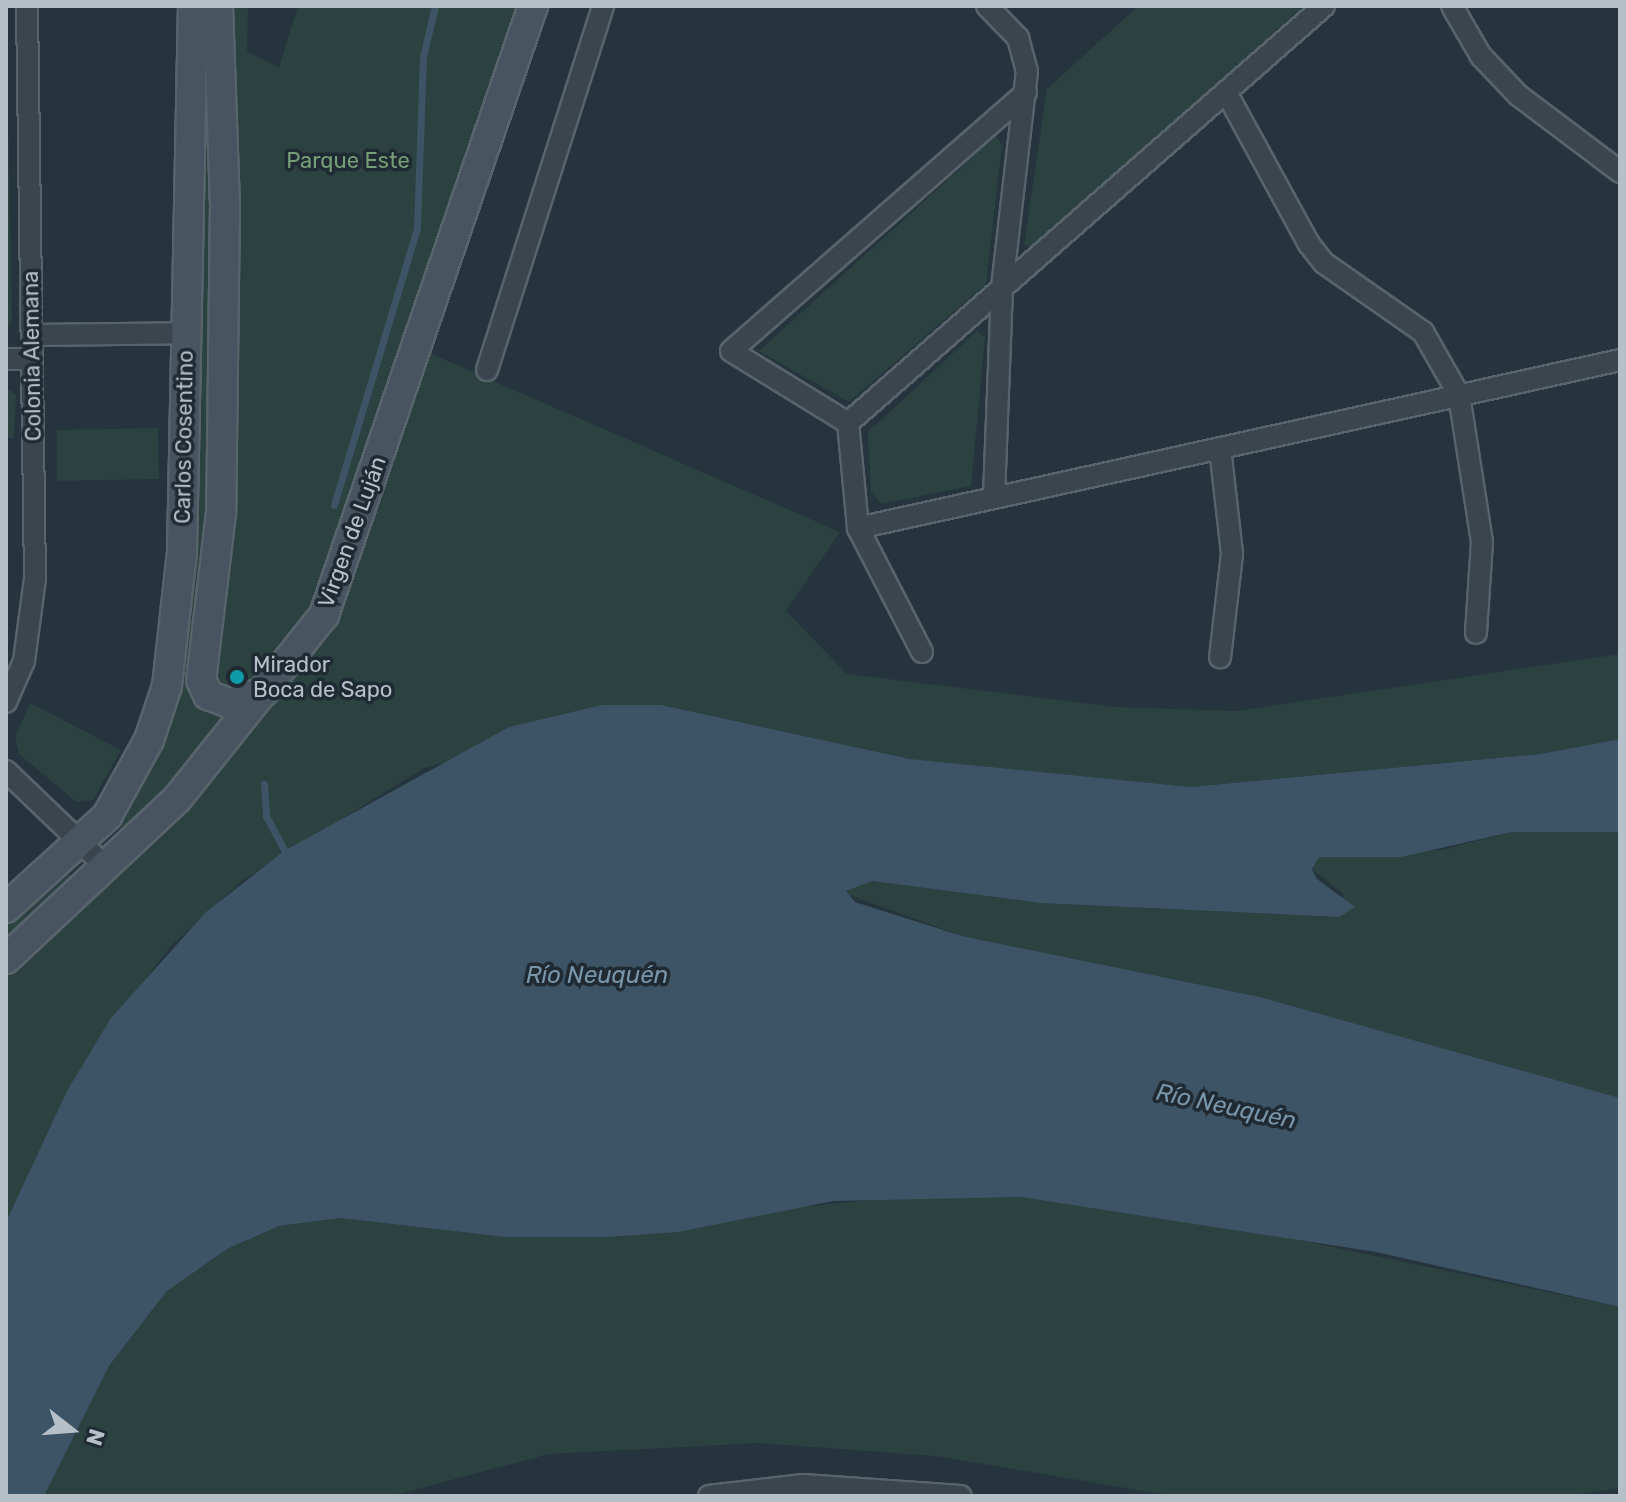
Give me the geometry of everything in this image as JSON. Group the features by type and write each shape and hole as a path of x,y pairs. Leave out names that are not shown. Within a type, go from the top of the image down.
{"street":[{"name":"Colonia Alemana","path":"6,702 33,612 27,6"},
{"name":"Carlos Cosentino","path":"81,843 107,816 142,755 171,666 182,552 193,6"},
{"path":"218,6 225,202 221,513 201,680 208,695 231,704 266,689"},
{"name":"Virgen de Luján","path":"6,959 107,868 185,790 266,689 331,599 533,6"},
{"path":"487,370 603,6"},
{"path":"987,6 1025,51 1026,93 1002,288 994,498"},
{"path":"848,423 1324,6"},
{"path":"1452,6 1481,56 1518,95 1620,172"},
{"path":"1226,92 1324,263 1423,332 1459,395 1482,542 1476,633"},
{"path":"848,423 731,351 1026,93"},
{"path":"32,335 185,333"},
{"path":"6,359 32,359"},
{"path":"858,528 1620,360"},
{"path":"848,423 858,528 922,652"},
{"path":"1220,448 1232,554 1220,657"},
{"path":"6,771 107,868"},
{"path":"6,908 81,843"},
{"path":"709,1496 803,1485 961,1496"}],"green space":[{"path":"6,6 12,322 6,329"},
{"path":"211,6 214,491 193,674 229,712 193,764 123,833 118,824 175,702 200,62"},
{"name":"Parque Este","path":"226,6 248,6 247,52 279,67 298,6 522,6 317,606 245,694 211,682"},
{"path":"1138,6 1303,6 1033,247 1024,245 1047,89"},
{"path":"996,136 1002,145 986,284 849,402 759,351"},
{"path":"977,331 985,337 971,486 881,504 871,492 868,432"},
{"path":"427,352 840,532 786,611 847,674 1115,707 1236,711 1620,654 1620,739 1540,754 1191,787 909,759 661,705 424,768 243,880 170,947 90,1052 6,1222 6,972 329,628"},
{"path":"6,387 16,395 14,438 6,438"},
{"path":"158,428 159,479 57,481 57,430"},
{"path":"30,703 121,750 93,800 76,802 19,754 15,737"},
{"path":"1512,832 1620,832 1620,1098 1260,997 962,936 846,894 852,883 872,881 1040,903 1339,917 1343,894 1312,869 1319,857 1441,850"},
{"path":"65,873 74,877 6,944 6,925"},
{"path":"919,1195 1021,1197 1275,1235 1620,1307 1620,1488 1564,1496 1173,1496 936,1456 760,1443 549,1454 391,1496 44,1496 109,1366 166,1292 227,1249 279,1226 340,1218 505,1237"}],"water":[{"name":"Río Neuquén","path":"602,705 661,705 910,759 1191,787 1540,754 1620,739 1620,832 1512,832 1401,857 1319,857 1312,869 1317,879 1355,907 1339,917 1040,903 872,881 846,891 855,902 962,936 1260,997 1620,1098 1620,1307 1376,1252 1021,1197 833,1201 678,1232 608,1237 505,1237 340,1218 279,1226 227,1249 166,1292 109,1366 44,1496 6,1496 6,1222 67,1091 111,1018 206,912 284,851 509,727"}],"waterway":[{"path":"334,505 417,228 423,57 435,6"},
{"path":"264,784 266,816 289,859"}],"place":[{"name":"Mirador Boca de Sapo","path":"237,677"}]}
